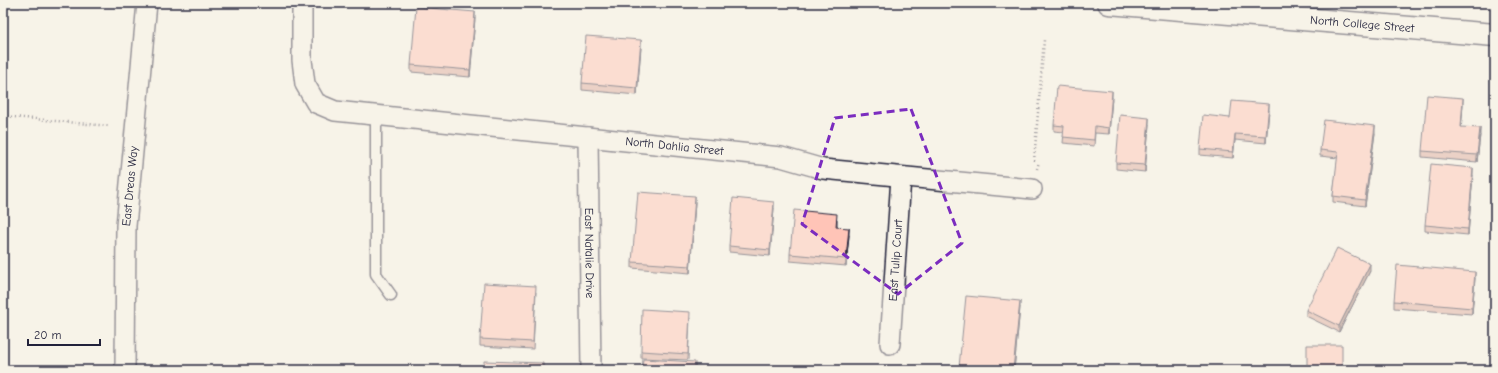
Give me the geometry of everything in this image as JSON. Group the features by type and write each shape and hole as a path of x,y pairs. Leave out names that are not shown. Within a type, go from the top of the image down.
{"main road":[{"name":"North College Street","path":"1109,3 1495,35"}],"street":[{"name":"East Dreas Way","path":"125,370 126,226 147,3"},
{"name":"North Dahlia Street","path":"302,3 302,60 305,84 316,103 335,111 782,157 823,169 1032,189"},
{"name":"East Natalie Drive","path":"588,137 591,370"},
{"name":"East Tulip Court","path":"890,344 901,177"}],"lane":[{"path":"376,115 376,274 391,295"}],"path":[{"path":"1034,162 1044,40"},
{"path":"3,116 109,126"}],"highlighted area":[{"path":"911,109 962,243 898,294 802,224 835,118"}],"building":[{"path":"416,7 475,12 470,70 411,65"},
{"path":"586,36 641,40 637,88 582,83"},
{"path":"1057,86 1112,91 1109,128 1095,126 1094,140 1063,137 1064,126 1054,125"},
{"path":"1427,95 1463,98 1461,127 1480,128 1477,155 1422,151"},
{"path":"1232,101 1269,104 1266,136 1235,134 1233,152 1200,149 1203,115 1230,118"},
{"path":"1120,115 1149,118 1145,165 1116,163"},
{"path":"1324,120 1375,126 1365,200 1333,196 1338,152 1320,150"},
{"path":"1431,164 1473,168 1468,229 1425,225"},
{"path":"638,192 695,196 690,266 632,262"},
{"path":"733,198 774,202 770,250 729,246"},
{"path":"794,210 837,214 836,227 849,228 846,259 790,254"},
{"path":"1337,248 1370,264 1339,326 1306,310"},
{"path":"1397,265 1475,272 1472,308 1394,301"},
{"path":"484,283 536,286 533,342 480,339"},
{"path":"966,296 1020,301 1013,370 991,370 959,367"},
{"path":"642,309 690,312 688,354 641,351"},
{"path":"1307,345 1342,345 1342,370 1307,370"},
{"path":"643,359 695,362 695,370 642,370"},
{"path":"484,361 543,363 543,370 484,370"},
{"path":"1061,368 1078,370 1061,370"}]}
